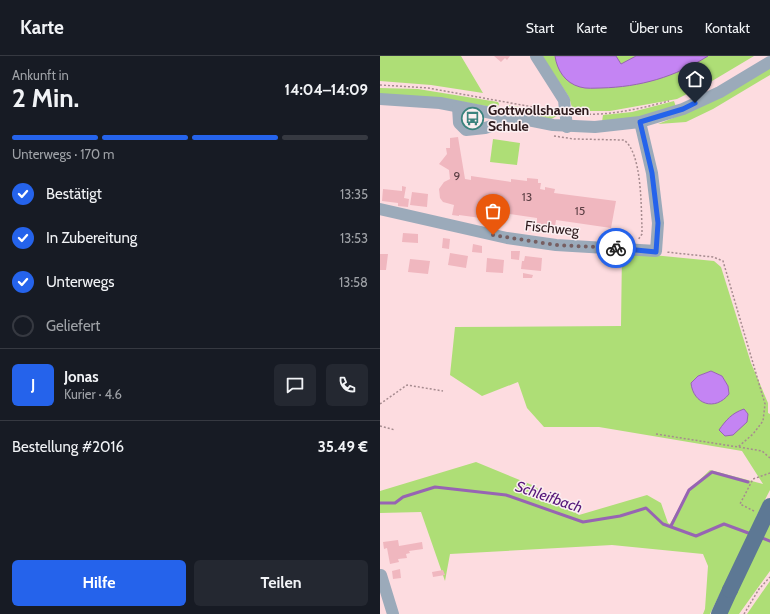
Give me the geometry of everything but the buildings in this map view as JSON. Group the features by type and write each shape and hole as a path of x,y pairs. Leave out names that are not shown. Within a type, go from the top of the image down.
{"main road":[{"path":"719,614 763,509"}],"street":[{"path":"536,56 564,100 567,127"},
{"path":"380,99 440,103 553,125 567,127 595,127 640,122 689,106 720,92 770,62"},
{"path":"458,107 459,122 466,130 485,128 498,124 502,115"},
{"path":"640,122 652,173 658,223 656,252"},
{"name":"Fischweg","path":"380,209 507,238 556,245 656,252"},
{"path":"381,575 393,614"}],"path":[{"path":"550,134 557,137 574,139 624,140 630,144 639,177 642,234 638,241"},
{"path":"656,252 713,257 722,261 765,404 763,421 753,434 738,447"},
{"path":"380,404 407,385 443,391"},
{"path":"380,426 395,430"},
{"path":"656,434 762,451 770,458"},
{"path":"763,509 740,504 752,479 770,473"},
{"path":"744,614 759,589 770,577"}],"green space":[{"path":"380,56 461,56 483,93 431,85 380,81"},
{"path":"542,56 754,56 707,84 677,99 610,111 573,111 569,97"},
{"path":"770,67 770,75 713,109 686,122 658,124 698,108"},
{"path":"380,88 418,89 498,102 499,104 497,108 441,98 380,94"},
{"path":"674,101 676,107 637,118 602,122 603,115 632,112"},
{"path":"509,105 559,115 551,119 506,110 507,106"},
{"path":"493,139 520,143 517,165 490,162"},
{"path":"622,252 714,261 721,267 751,363 768,403 768,413 770,414 770,490 756,517 770,524 770,571 739,614 723,614 747,539 710,614 703,614 705,609 708,566 703,554 612,545 450,554 445,581 421,512 380,513 380,491 476,462 532,485 579,515 647,495 661,503 668,523 670,524 688,491 710,470 763,484 742,451 599,427 544,427 527,408 518,382 482,396 450,375 455,327 621,326","holes":["711,371 722,376 728,386 729,394 694,380 698,376"]},
{"path":"770,581 770,614 747,614"}],"shaded area":[{"path":"555,56 616,56 621,64 636,56 708,56 683,70 657,80 630,86 582,88 566,79 560,71"},
{"path":"711,371 722,376 728,386 729,394 723,400 711,404 700,400 696,396 691,383 698,376"},
{"path":"744,409 748,414 747,422 733,435 725,436 719,430 730,417"}],"waterway":[{"path":"671,526 689,490 712,472 748,482"},
{"name":"Schleifbach","path":"380,503 395,503 403,497 435,487 506,495 583,522 620,516 646,508 663,524 696,536 724,524 751,534"},
{"name":"Schleifbach","path":"760,537 770,541"}],"way so far":[{"path":"493,235 556,245 616,248"}],"place":[{"name":"Gottwollshausen Schule","path":"472,118"}],"route":[{"path":"616,248 656,252 658,223 652,173 640,122 683,109 695,103"}]}
